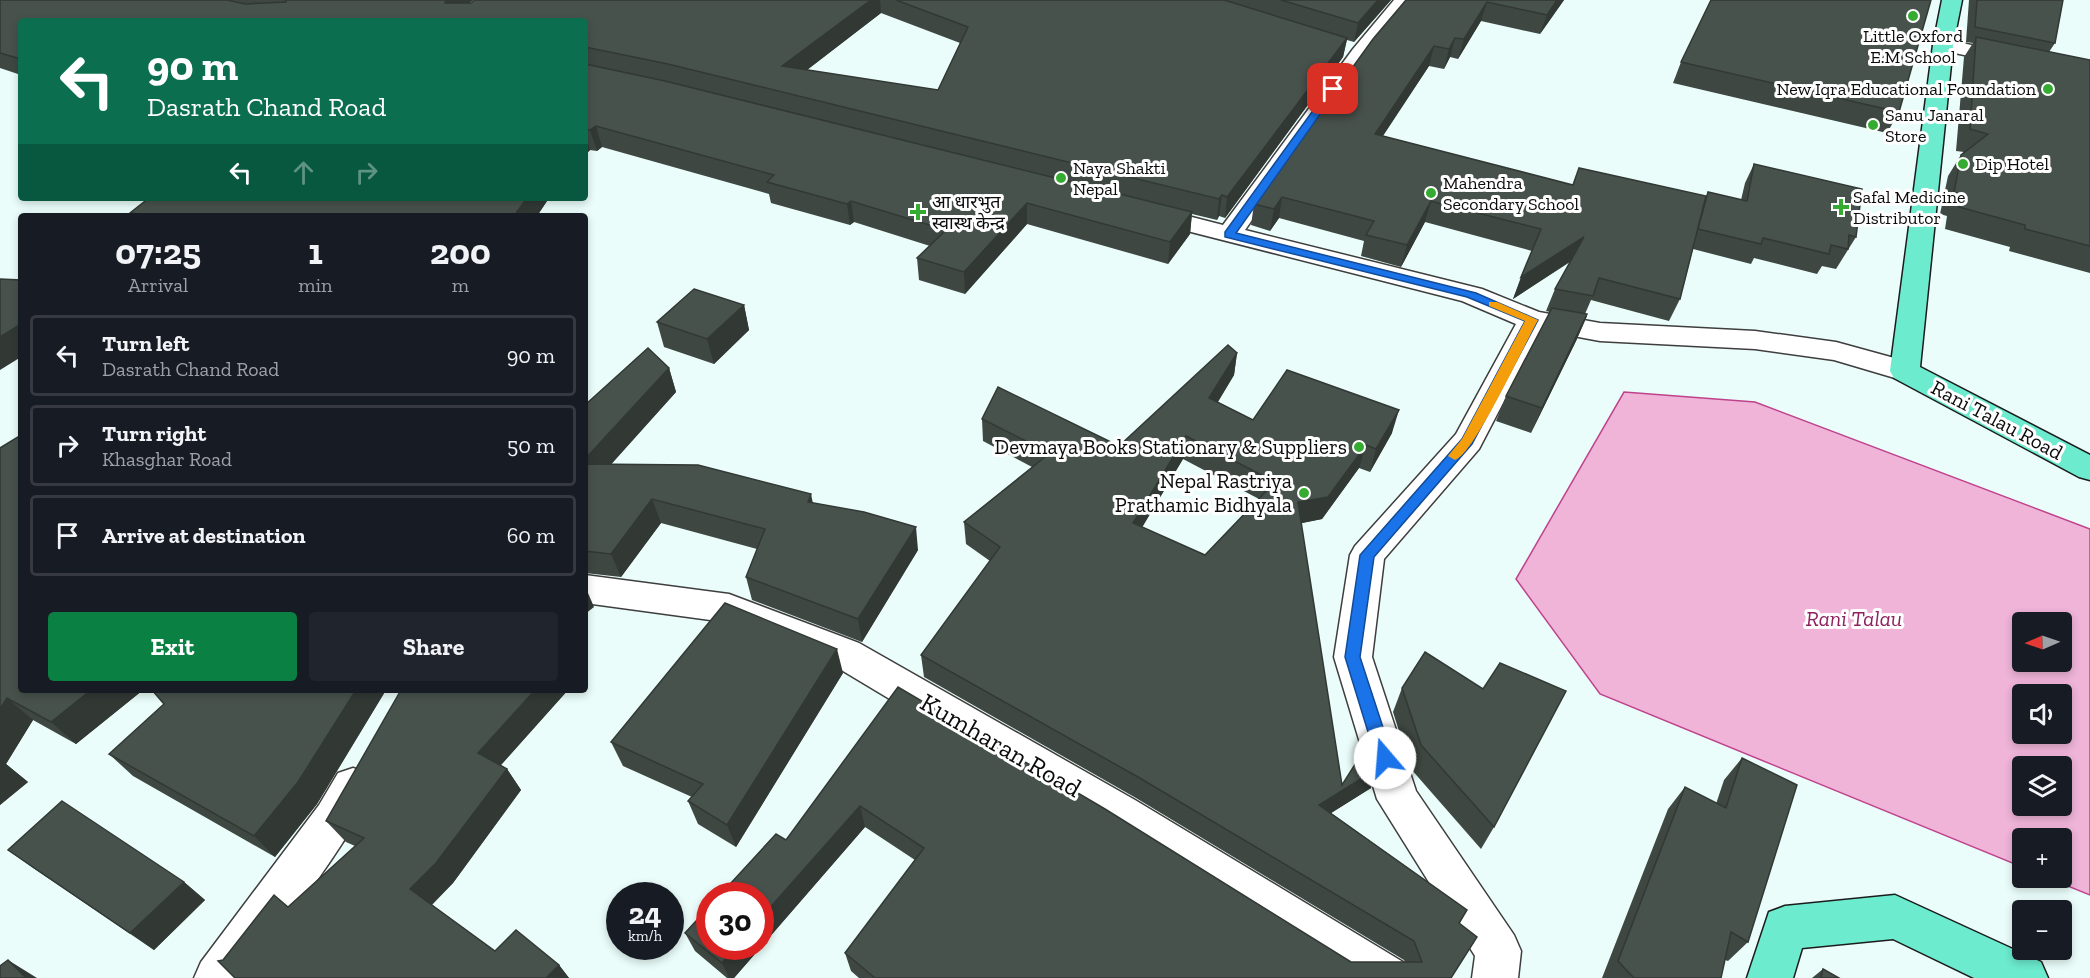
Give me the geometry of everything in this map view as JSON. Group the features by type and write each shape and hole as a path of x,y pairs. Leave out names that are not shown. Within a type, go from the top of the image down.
{"main road":[{"path":"1905,371 1943,45 1952,0"},
{"name":"Rani Talau Road","path":"1905,371 2090,469"},
{"path":"1770,978 1785,928 1894,917 2025,978"}],"street":[{"path":"1229,234 1349,50 1405,0"},
{"path":"1943,45 2090,76"},
{"path":"1125,208 1472,295 1532,320 1600,332 1755,340 1836,351 1905,371"},
{"path":"1496,978 1498,951 1398,799 1353,657 1367,555 1468,441 1532,320"},
{"name":"Kumharan Road","path":"588,589 729,608 846,654 1120,814 1387,978"},
{"path":"217,978 334,819 375,750"}],"water":[{"name":"Rani Talau","path":"1624,392 1755,402 2090,529 2090,895 2072,888 2072,828 2012,828 2012,863 1600,694 1516,579"}],"building":[{"path":"0,0 227,0 245,4 286,2 285,0 446,0 445,3 471,3 474,0 871,0 782,66 938,90 968,27 896,0 1224,0 1347,38 1227,197 1222,195 1219,199 668,64 588,48 588,18 18,18 18,58 0,53"},
{"path":"1281,0 1378,0 1358,23"},
{"path":"1406,0 1557,0 1547,15 1487,2 1464,39 1455,38 1449,49 1434,46 1375,134 1573,185 1579,168 1706,196 1680,299 1599,278 1593,296 1555,289 1584,237 1521,277 1541,229 1431,201 1407,245 1366,235 1374,221 1282,197 1274,209 1254,204 1373,39"},
{"path":"1711,0 1931,0 1899,112 1681,62"},
{"path":"1977,0 2063,0 2055,43 1975,27"},
{"path":"1976,37 2090,60 2090,246 2025,229 2025,225 1959,207 1961,194 1954,192 1961,155 1988,134 1970,129"},
{"path":"588,65 665,81 1192,212 1170,242 1027,203 964,272 917,258 946,230 851,201 847,204 767,182 774,175 596,126 588,130"},
{"path":"1754,164 1862,189 1856,237 1849,235 1848,249 1831,245 1829,254 1763,238 1761,244 1698,229 1708,192 1747,201"},
{"path":"145,201 525,201 516,213 130,213"},
{"path":"0,279 18,280 18,326 0,337"},
{"path":"694,289 744,305 707,339 657,322"},
{"path":"1552,308 1587,314 1542,408 1506,396"},
{"path":"1228,345 1237,353 1209,398 1253,420 1287,370 1399,410 1376,449 1366,445 1328,497 1298,502 1342,785 1371,739 1380,767 1319,805 1467,910 1459,923 1477,937 1451,978 875,978 845,953 924,848 860,806 774,903 774,882 732,882 776,834 786,840 898,687 1105,809 1351,962 1422,962 1414,941 1138,777 921,655 1000,547 964,522 1050,453 982,419 998,387 1119,446","holes":["1186,436 1275,482 1205,555 1133,523"]},
{"path":"648,348 669,368 588,456 588,402"},
{"path":"18,437 18,693 87,693 51,722 7,698 0,709 0,448"},
{"path":"588,464 698,465 811,494 808,502 864,512 916,527 858,619 746,577 765,529 652,499 611,554 588,551"},
{"path":"725,603 837,649 727,825 688,801 703,784 611,742"},
{"path":"1425,652 1483,689 1500,663 1566,691 1494,827 1421,745 1402,688"},
{"path":"155,693 354,693 298,782 254,836 109,754 164,704"},
{"path":"399,693 532,693 478,753 507,769 436,863 410,889 495,951 516,930 559,965 546,978 235,978 218,961 223,960 274,895 288,907 364,838 326,821"},
{"path":"1742,758 1797,785 1748,942 1731,932 1721,978 1634,978 1618,961 1685,787 1726,808"},
{"path":"62,801 184,882 130,933 8,850"},
{"path":"696,921 696,942 685,933"},
{"path":"8,960 26,978 0,978 0,966"},
{"path":"1823,969 1839,978 1821,978"}],"slow traffic":[{"path":"1455,456 1468,441 1532,320 1493,304"}],"place":[{"name":"Little Oxford E.M School","path":"1913,16"},
{"name":"New Iqra Educational Foundation","path":"2048,89"},
{"name":"Sanu Janaral Store","path":"1873,125"},
{"name":"Dip Hotel","path":"1963,164"},
{"name":"Naya Shakti Nepal","path":"1061,178"},
{"name":"Mahendra Secondary School","path":"1431,193"},
{"name":"Safal Medicine Distributor","path":"1841,207"},
{"name":"आ धारभुत स्वास्थ केन्द्र","path":"918,212"},
{"name":"Devmaya Books Stationary & Suppliers","path":"1359,447"},
{"name":"Nepal Rastriya Prathamic Bidhyala","path":"1304,493"}],"route":[{"path":"1333,89 1229,234 1472,295 1532,320 1468,441 1367,555 1353,657 1385,758"}]}
